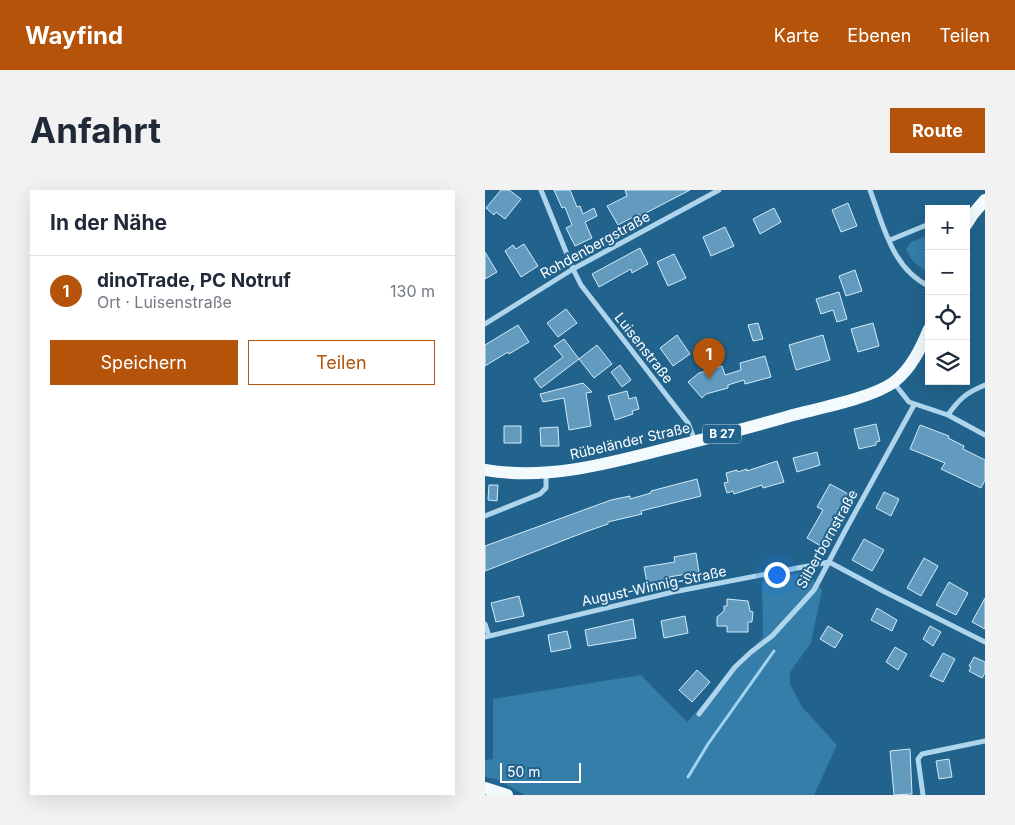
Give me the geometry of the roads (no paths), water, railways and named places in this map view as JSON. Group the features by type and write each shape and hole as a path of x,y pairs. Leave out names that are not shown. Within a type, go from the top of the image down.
{"main road":[{"path":"970,213 985,200"},
{"name":"B 27","path":"893,382 912,361 925,337"},
{"name":"Rübeländer Straße","path":"485,470 546,473 596,466 695,442 845,401 893,382"},
{"path":"485,788 507,795"}],"street":[{"name":"Luisenstraße","path":"541,190 573,269 591,298 688,422 695,442"},
{"name":"Rohdenbergstraße","path":"485,324 573,269 719,190"},
{"path":"870,190 897,257 906,270 925,284"},
{"path":"889,240 925,226"},
{"path":"893,382 905,398 914,405 948,415 985,435"},
{"path":"948,415 957,400 985,385"},
{"name":"Silberbornstraße","path":"699,714 735,667 772,636 814,590 914,405"},
{"path":"485,516 540,494 546,488 546,473"},
{"path":"829,562 985,642"},
{"name":"August-Winnig-Straße","path":"487,636 673,592 829,562"},
{"path":"485,624 487,636"},
{"path":"923,795 918,759 922,754 985,742"}],"waterway":[{"path":"688,777 708,744 774,651"}],"place":[{"name":"dinoTrade, PC Notruf","path":"709,379"}]}
